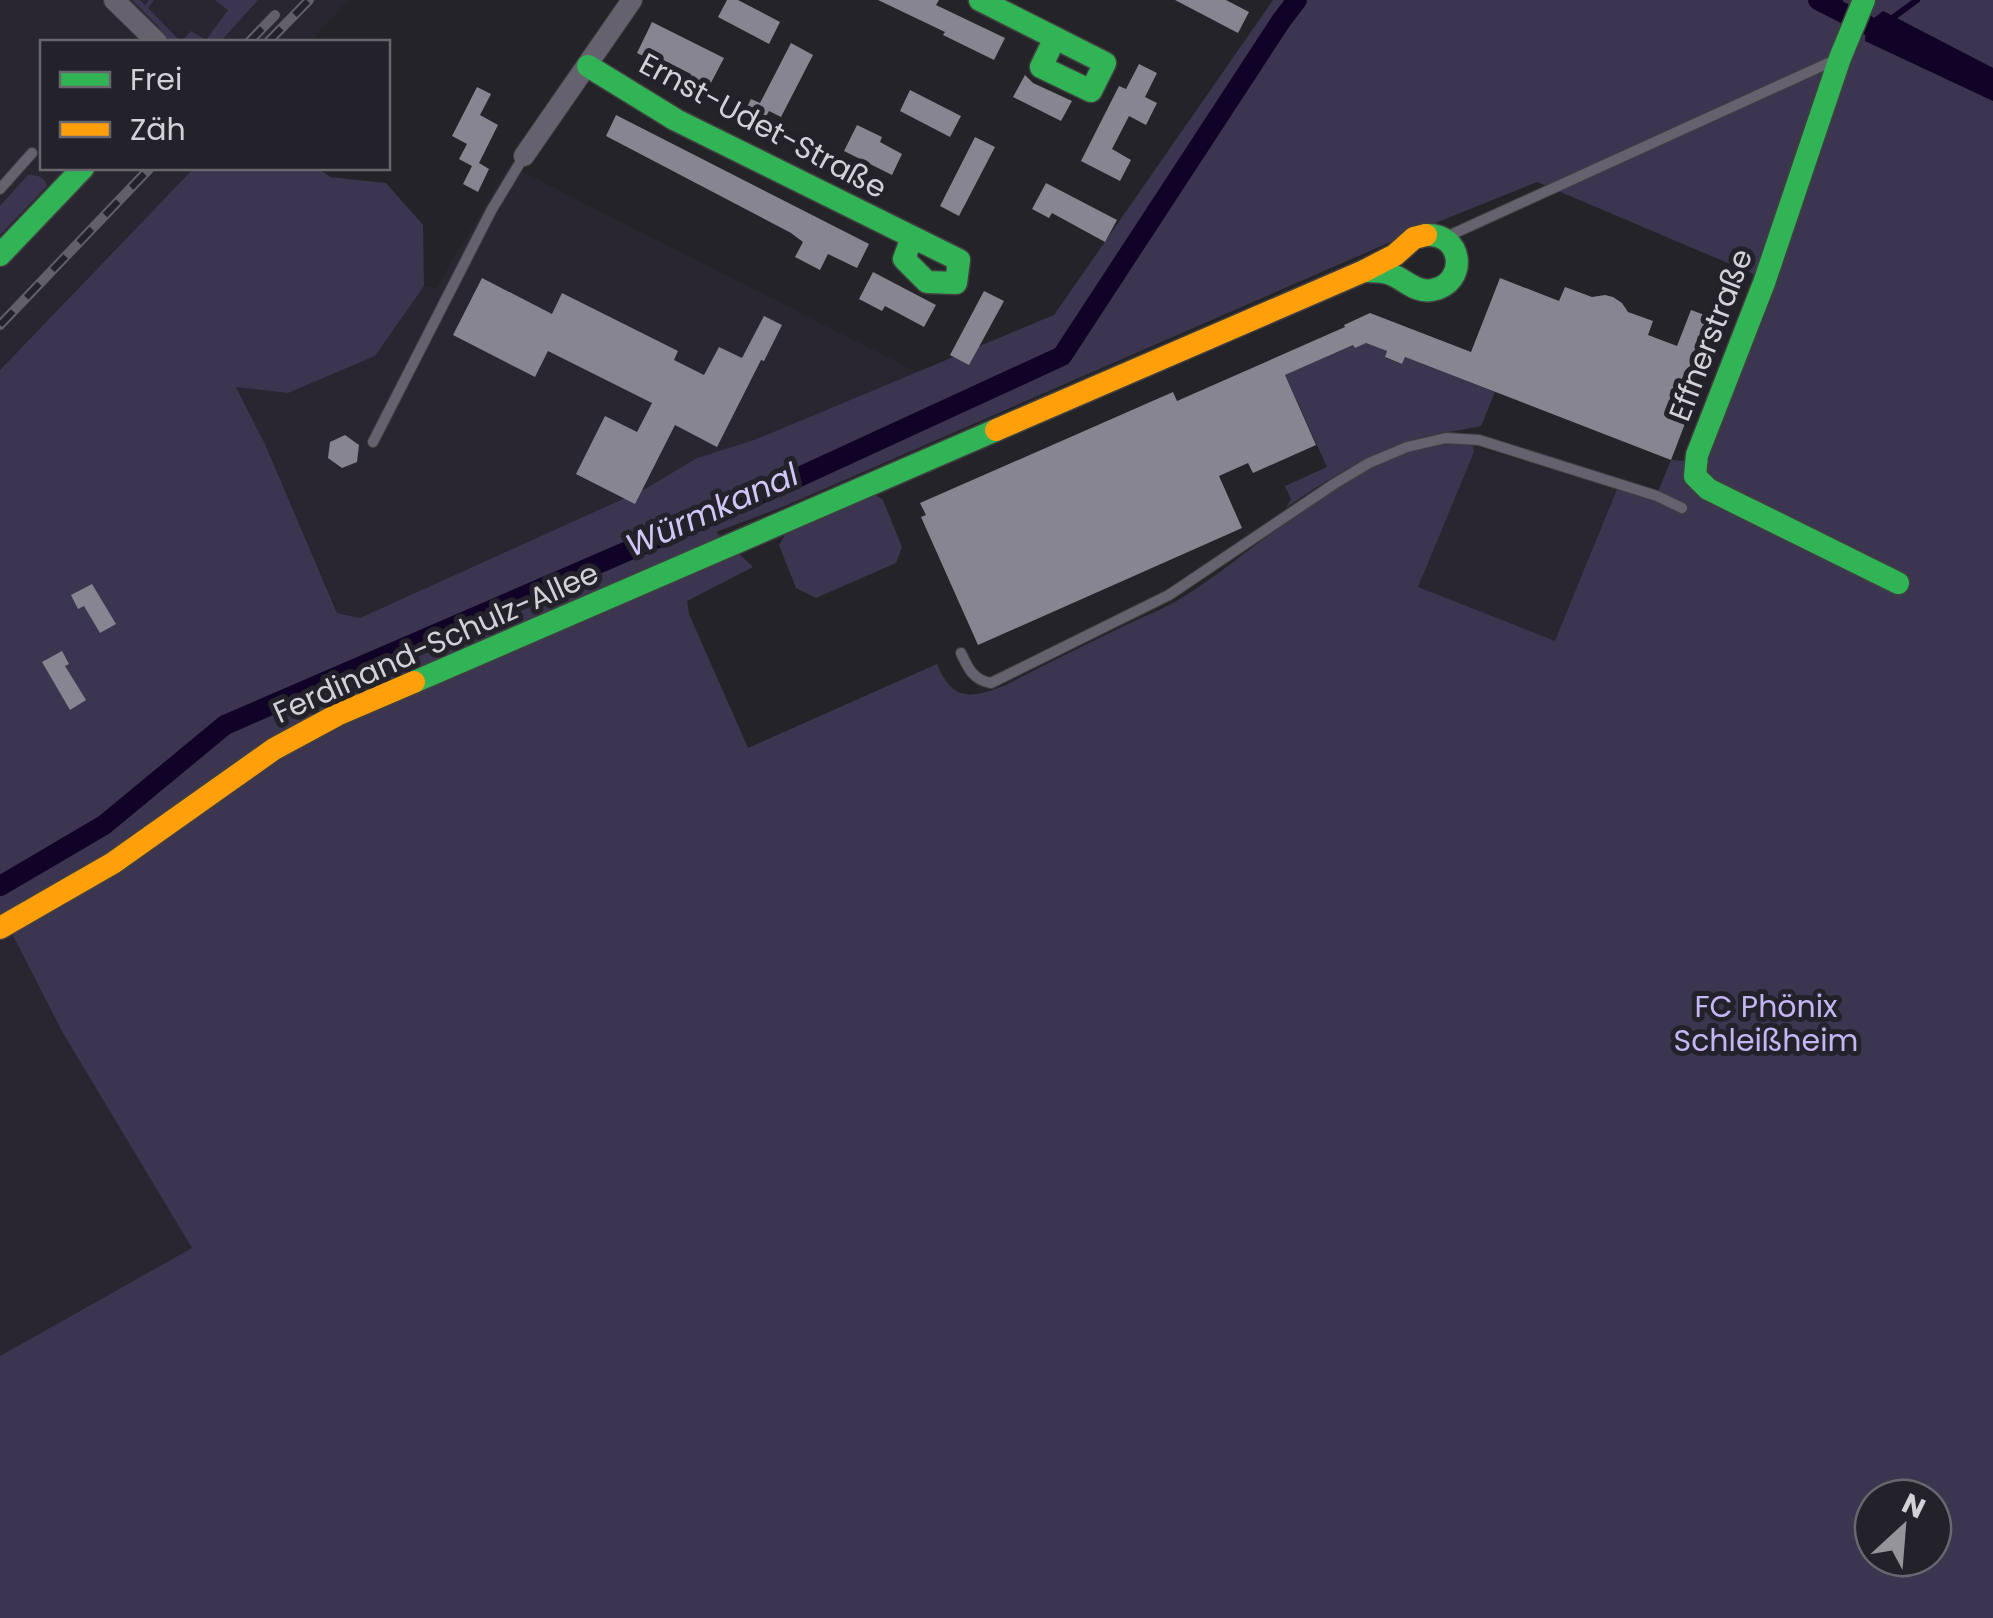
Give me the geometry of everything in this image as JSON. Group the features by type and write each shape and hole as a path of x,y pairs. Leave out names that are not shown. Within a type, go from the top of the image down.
{"street":[{"path":"114,0 155,40"},
{"path":"524,156 632,0"},
{"path":"980,0 1055,38"},
{"name":"Effnerstraße","path":"1864,0 1764,283 1697,455 1695,476 1708,488 1898,583"},
{"name":"Ernst-Udet-Straße","path":"588,66 676,120 912,237"},
{"path":"0,256 80,170"},
{"name":"Ferdinand-Schulz-Allee","path":"0,928 113,862 274,749 337,716 1364,271 1400,251 1409,239 1430,232 1445,238"},
{"path":"1364,271 1386,272 1424,292 1440,290 1451,282 1458,266 1456,250 1445,238"}],"lane":[{"path":"1445,238 1844,48"},
{"path":"0,189 32,153"},
{"path":"373,442 491,211 524,156"},
{"path":"961,653 973,676 991,682 1169,594 1370,463 1407,447 1446,438 1479,440 1657,496 1682,508"}],"shaded area":[{"path":"0,0 348,0 312,40 40,40 40,170 192,170 0,369"},
{"path":"1883,11 1993,68 1993,101 1865,41 1866,24"},
{"path":"509,165 917,372 754,440 697,458 645,489 360,618 338,613 236,386 288,393 375,356 424,286 436,288"},
{"path":"1473,446 1616,489 1556,642 1417,587 1474,452"},
{"path":"3,915 76,1054 192,1248 0,1356 0,916"}],"green space":[{"path":"132,0 145,5 154,0 148,8 179,40 168,40"},
{"path":"215,0 258,0 222,40 206,40 228,10"},
{"name":"FC Phönix Schleißheim","path":"1273,0 1993,0 1993,68 1883,11 1865,40 1993,101 1993,1618 0,1618 0,1356 192,1248 63,1033 0,916 0,370 192,170 321,170 330,177 386,183 423,225 424,286 375,356 288,393 236,387 265,444 337,613 360,618 645,489 697,458 754,440 1054,315","holes":["1537,182 1770,281 1703,462 1671,460 1654,501 1617,489 1555,641 1418,587 1474,452 1473,446 1437,445 1399,455 1360,473 1183,597 1006,685 965,694 950,686 937,664 748,748 689,614 687,601 753,567 716,532 785,506 1418,230"]},
{"path":"191,31 206,40 183,40"},
{"path":"28,175 40,177 47,186 0,235 0,206"},
{"path":"1366,343 1387,351 1385,358 1402,364 1405,357 1495,392 1481,426 1427,436 1389,449 1336,475 1286,508 1291,499 1285,486 1327,467 1285,375"},
{"path":"874,494 883,500 902,547 896,563 816,598 796,588 779,545 786,533"}],"building":[{"path":"727,0 738,0 780,22 769,44 718,17"},
{"path":"878,0 939,0 936,5 1005,38 994,60"},
{"path":"1175,0 1226,0 1249,12 1238,33"},
{"path":"652,22 724,58 703,98 684,88 691,74 661,59 659,64 637,53"},
{"path":"791,43 813,55 781,117 769,111 763,122 744,113 751,99 760,103"},
{"path":"1139,64 1157,73 1145,97 1157,103 1146,125 1129,116 1112,149 1131,160 1120,181 1081,161 1119,86 1126,89"},
{"path":"1025,75 1033,83 1072,101 1061,121 1013,97"},
{"path":"477,87 491,94 480,115 498,125 479,163 489,169 478,192 463,184 472,166 459,159 467,144 452,136"},
{"path":"910,90 961,116 950,137 900,111"},
{"path":"616,115 869,244 857,268 828,254 820,270 795,257 803,242 791,233 606,136"},
{"path":"857,125 882,137 880,142 902,154 892,175 844,151"},
{"path":"975,137 995,147 959,216 940,206"},
{"path":"1046,183 1117,220 1105,242 1052,213 1049,218 1032,209"},
{"path":"873,272 936,305 924,327 885,306 882,311 859,299"},
{"path":"482,278 552,314 562,293 678,351 674,360 704,375 719,347 742,358 764,316 782,325 717,447 675,425 635,504 576,474 605,416 637,432 652,403 548,351 535,377 453,335"},
{"path":"1500,278 1559,301 1565,287 1592,297 1613,297 1628,312 1653,321 1648,335 1677,346 1691,310 1724,322 1671,460 1405,357 1402,364 1385,357 1387,351 1366,343 1355,348 1353,345 1285,375 1316,445 1253,473 1248,463 1219,476 1242,528 978,645 921,517 926,515 920,503 1173,392 1177,401 1370,313 1471,352"},
{"path":"984,291 1004,301 969,365 950,355"},
{"path":"345,435 359,445 357,462 342,468 328,458 330,442"},
{"path":"92,584 116,624 100,633 84,606 78,609 71,595"},
{"path":"62,651 69,664 65,666 86,700 70,710 42,662"}],"waterway":[{"name":"Würmkanal","path":"0,886 104,825 225,725 799,477 1062,356 1297,0"},
{"path":"1818,0 1867,25"},
{"path":"1837,9 1840,0"},
{"path":"1891,19 1917,0"}],"railway":[{"path":"270,40 309,0"},
{"path":"251,40 275,15"},
{"path":"0,325 148,170"}],"traffic: fast":[{"path":"980,0 1105,63 1091,91 1041,67 1055,38"},
{"path":"1864,0 1840,58 1764,283 1697,455 1695,476 1708,489 1898,583"},
{"path":"588,66 676,120 959,260 956,283 927,282 904,259 912,237"},
{"path":"0,255 81,170"},
{"path":"1364,271 1388,273 1420,289 1444,286 1456,269 1454,250 1439,237 1426,235"},
{"path":"414,682 996,430"}],"traffic: slow":[{"path":"996,430 1364,271 1395,255 1414,238 1426,235"},
{"path":"0,928 113,863 274,749 337,715 414,682"}]}
